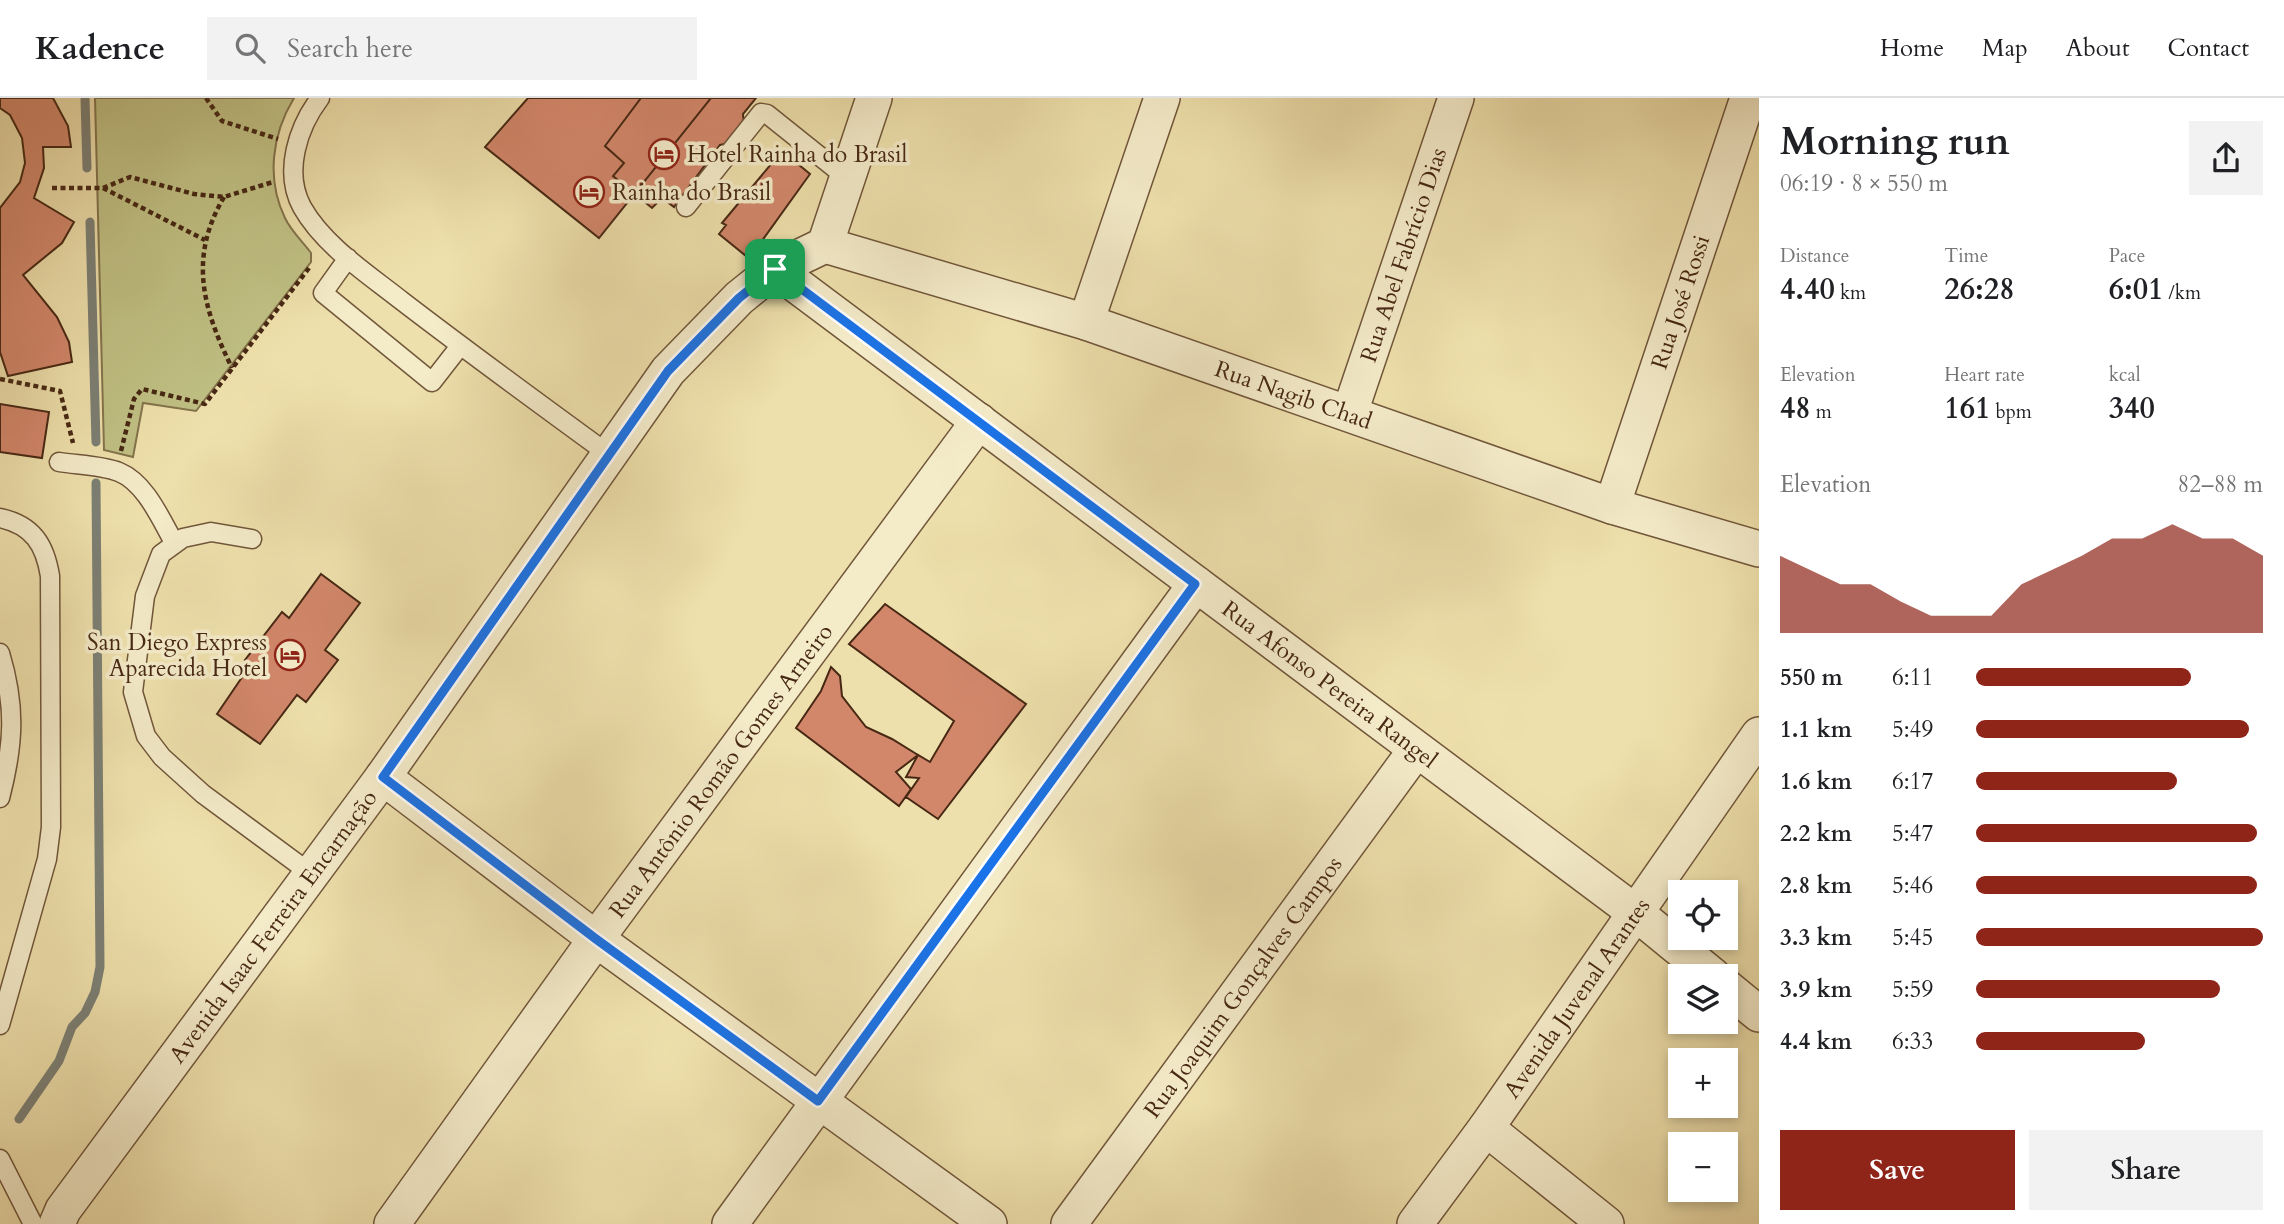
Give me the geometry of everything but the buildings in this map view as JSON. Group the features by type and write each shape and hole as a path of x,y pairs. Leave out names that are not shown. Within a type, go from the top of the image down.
{"street":[{"path":"825,245 874,98"},
{"path":"1086,322 1162,98"},
{"name":"Rua Abel Fabrício Dias","path":"1350,412 1455,98"},
{"name":"Rua José Rossi","path":"1612,506 1748,98"},
{"name":"Rua Nagib Chad","path":"825,245 1086,322 1350,412 1612,506 1759,549"},
{"name":"Avenida Isaac Ferreira Encarnação","path":"57,1224 63,1210 383,777 611,456 668,371 739,298 775,269 825,245"},
{"name":"Rua Afonso Pereira Rangel","path":"775,269 1636,913 1698,964"},
{"name":"Rua Antônio Romão Gomes Arneiro","path":"392,1224 596,939 979,421"},
{"path":"730,1224 1195,584"},
{"name":"Avenida Juvenal Arantes","path":"1415,1224 1486,1128 1759,735"},
{"name":"Rua Joaquim Gonçalves Campos","path":"1069,1224 1416,750"},
{"path":"383,777 596,939 989,1224"},
{"path":"1738,997 1759,1014"},
{"path":"1486,1128 1606,1224"}],"lane":[{"path":"320,98 305,118 295,150 295,183 302,206 348,258 460,346 611,456"},
{"path":"686,207 761,113 767,114 847,177"},
{"path":"348,258 323,293 432,382 460,346"},
{"path":"59,462 120,472 129,477 152,504 175,544"},
{"path":"0,518 17,522 35,535 46,551 50,576 51,827 47,859 0,1025"},
{"path":"252,539 211,531 183,538 160,554 145,596 133,692 146,736 162,757 203,794 310,873"},
{"path":"0,653 11,690 10,758 0,798"},
{"path":"0,1159 33,1224"}],"path":[{"path":"206,98 222,121 278,141 281,131"},
{"path":"52,188 103,188 130,177 194,194 224,197 277,180 278,191"},
{"path":"103,188 205,240"},
{"path":"224,197 211,218 202,255 204,294 214,331 232,368"},
{"path":"120,472 122,441 134,399 142,389 205,404 313,263"},
{"path":"0,379 60,391 79,465"}],"green space":[{"path":"95,98 294,98 276,142 275,188 288,223 311,253 311,262 196,411 143,403 133,457 104,450"}],"waterway":[{"path":"85,98 87,168"},
{"path":"90,222 96,442"},
{"path":"19,1119 59,1061 72,1027 85,1013 95,992 100,967 96,483"}],"place":[{"name":"Hotel Rainha do Brasil","path":"664,154"},
{"name":"Rainha do Brasil","path":"589,192"},
{"name":"San Diego Express Aparecida Hotel","path":"290,655"}],"route":[{"path":"775,269 1195,584 818,1101 596,939 383,777 611,456 668,371 739,298 775,269"}]}
